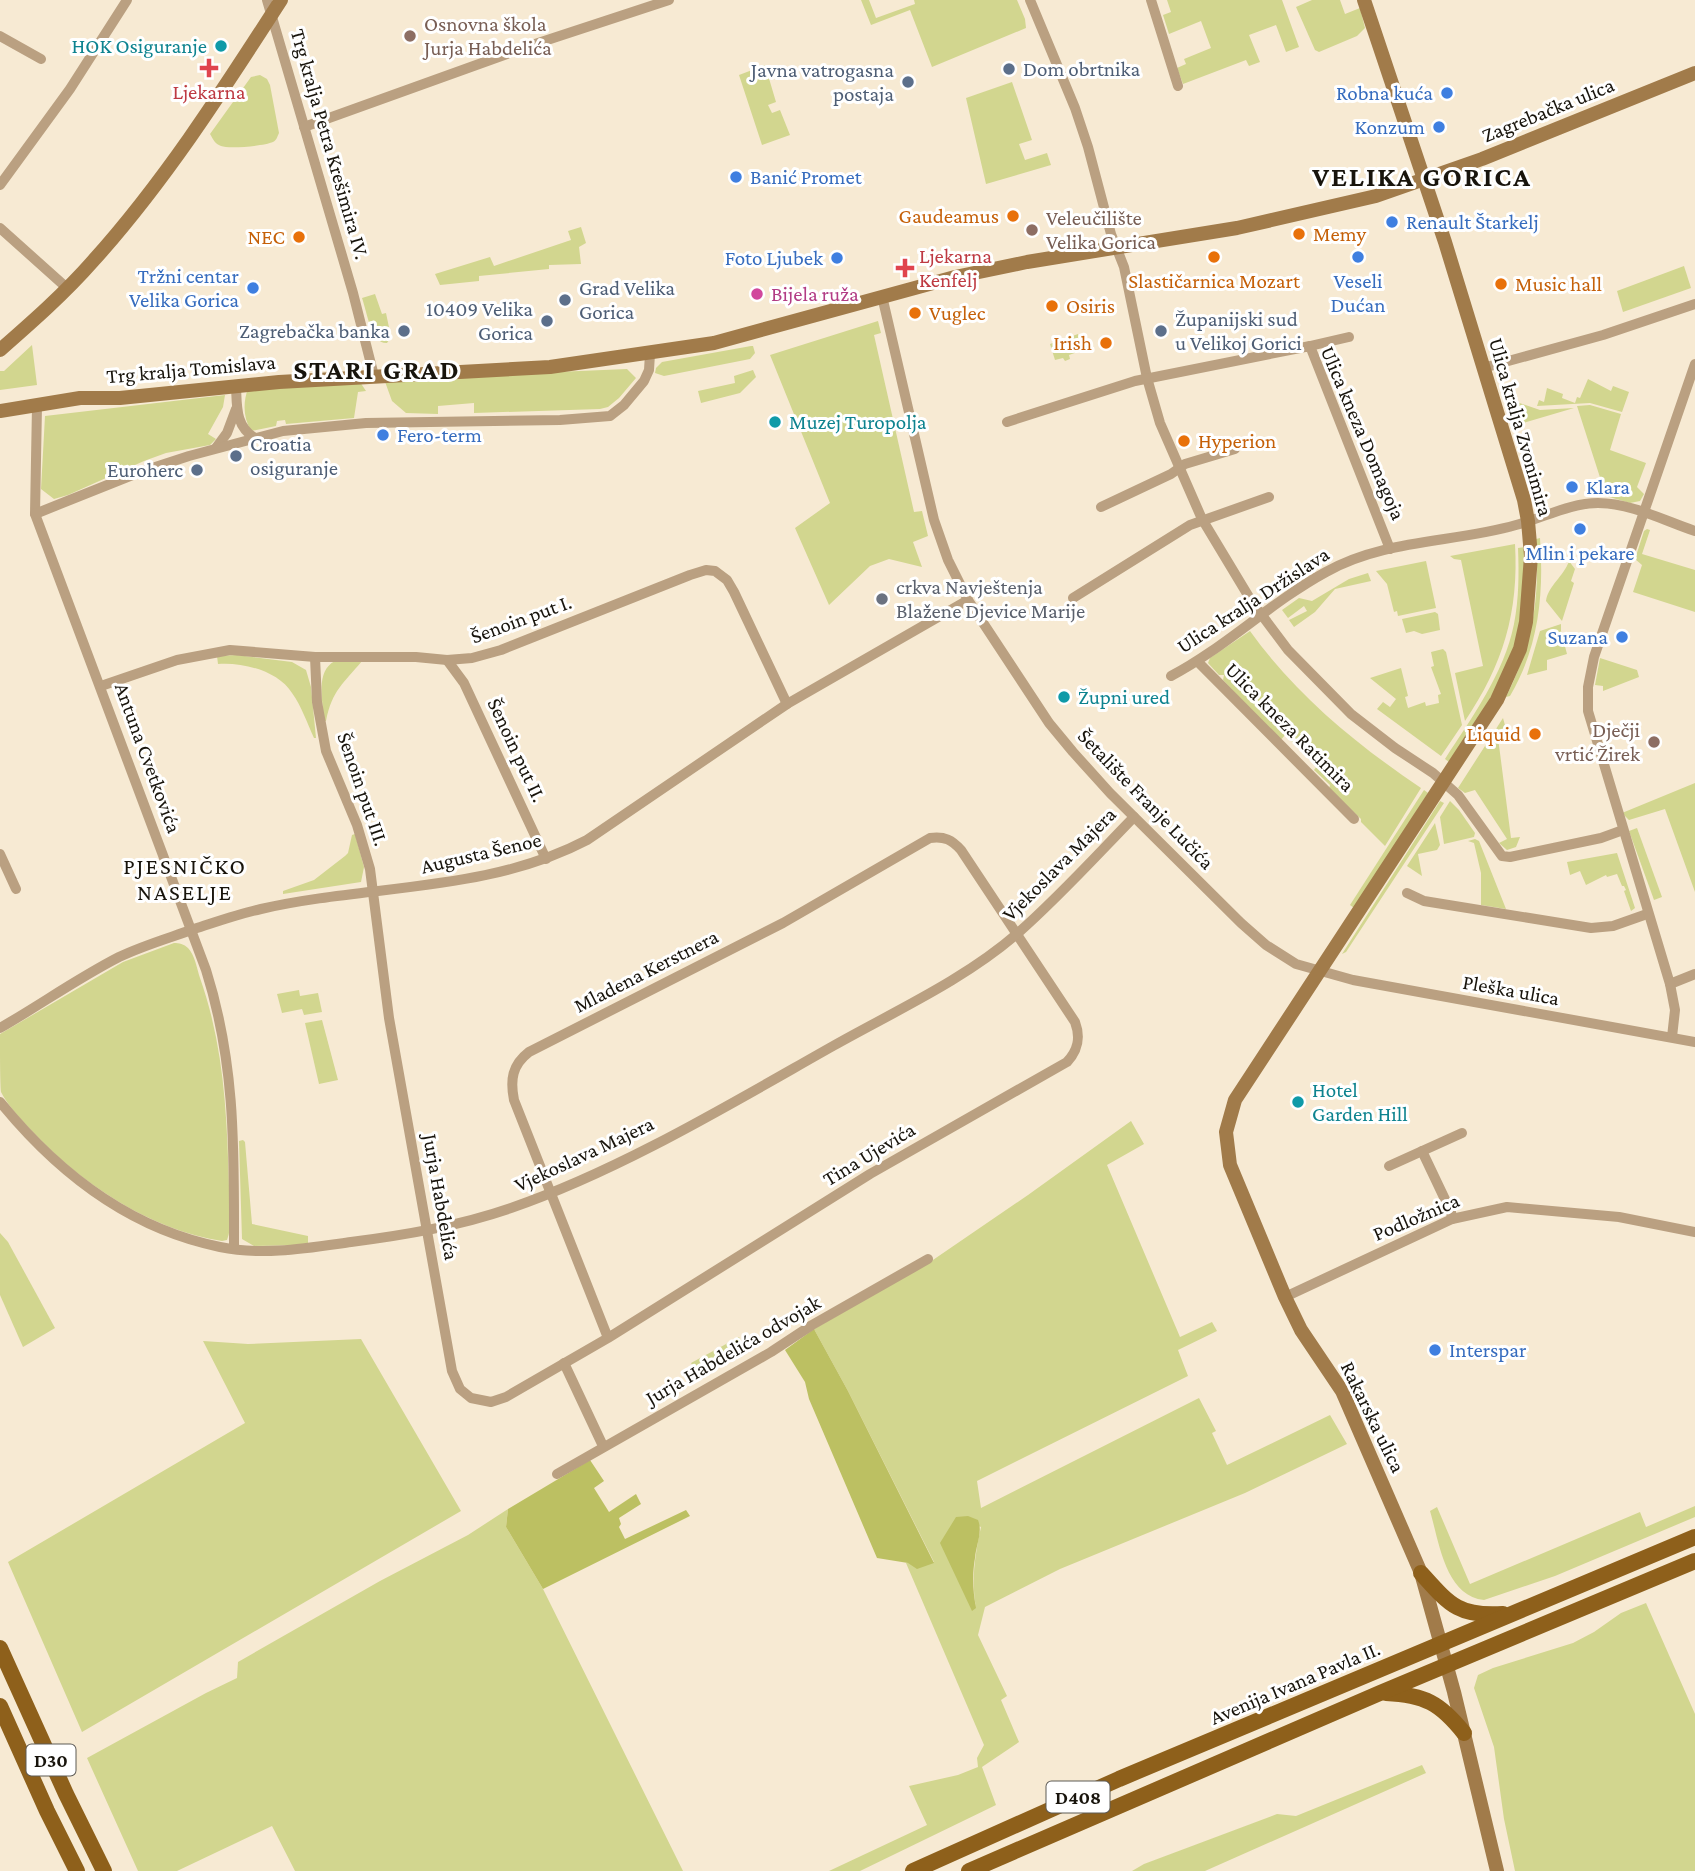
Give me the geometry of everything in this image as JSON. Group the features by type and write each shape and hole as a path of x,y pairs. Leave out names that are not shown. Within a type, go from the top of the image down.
{"main road":[{"path":"271,16 281,0"},
{"name":"Ulica kralja Zvonimira","path":"1321,971 1497,700 1520,649 1530,585 1531,556 1524,500 1425,181 1364,0"},
{"name":"Trg kralja Petra Krešimira IV.","path":"0,350 67,288 148,196 202,121 271,16"},
{"name":"Zagrebačka ulica","path":"882,296 1015,265 1282,219 1350,203 1425,181 1695,73"},
{"name":"Trg kralja Tomislava","path":"0,411 80,398 120,398 374,376 550,367 650,354 757,332 882,296"},
{"name":"Rakarska ulica","path":"1321,971 1240,1090 1226,1132 1230,1164 1285,1297 1301,1330 1342,1391 1422,1573 1497,1871"},
{"name":"Avenija Ivana Pavla II.","path":"913,1871 1119,1779 1695,1537"},
{"name":"Avenija Ivana Pavla II.","path":"970,1871 1380,1693 1695,1561"},
{"path":"1422,1573 1461,1611 1482,1614 1516,1613"},
{"name":"D30","path":"0,1648 104,1871"},
{"path":"1380,1693 1427,1699 1445,1712 1464,1733"},
{"name":"D30","path":"0,1706 77,1871"}],"street":[{"path":"0,185 70,89 127,0"},
{"path":"267,0 271,16"},
{"path":"304,127 518,50 669,0"},
{"path":"1030,0 1075,108 1124,267 1147,378 1160,423 1202,519 1260,615 1288,650 1335,700 1387,742 1444,782 1471,812 1502,856 1510,857 1601,838 1623,830"},
{"path":"1151,0 1178,86"},
{"name":"Trg kralja Petra Krešimira IV.","path":"271,16 374,376"},
{"path":"0,36 41,59"},
{"path":"0,228 67,288"},
{"name":"Šetalište Franje Lučića","path":"882,296 934,520 947,561 968,600 1049,723 1095,777 1259,939 1296,964 1321,971"},
{"path":"1483,368 1603,335 1695,304"},
{"path":"1310,346 1349,337"},
{"name":"Ulica kneza Domagoja","path":"1007,422 1147,378 1310,346 1390,549"},
{"path":"35,514 140,472 216,448 283,431 366,423 600,418 617,412 644,380 649,370 650,354"},
{"path":"1672,1037 1675,1010 1670,984 1647,914 1588,711 1587,699 1594,657 1695,364"},
{"path":"236,386 242,426 254,438"},
{"path":"216,448 227,433 237,406"},
{"name":"Antuna Cvetkovića","path":"37,407 35,514 212,989 228,1069 233,1116 234,1250"},
{"path":"1101,507 1171,474 1178,467 1235,449"},
{"path":"1073,598 1202,519 1269,497"},
{"name":"Ulica kralja Držislava","path":"1171,676 1198,662 1260,615 1326,572 1349,561 1390,549 1516,526 1575,506 1597,503 1620,506 1695,531"},
{"name":"Šenoin put I.","path":"101,686 177,660 212,652 247,650 315,657 416,657 447,660 486,654 706,570 715,571 727,580 787,704"},
{"name":"Augusta Šenoe","path":"0,1028 118,958 160,940 236,915 283,904 472,879 519,869 546,859 587,840 787,704 968,600"},
{"name":"Šenoin put III.","path":"315,657 317,702 326,751 357,825 370,869 373,892"},
{"name":"Šenoin put II.","path":"447,660 464,682 546,859"},
{"name":"Ulica kneza Ratimira","path":"1198,662 1354,819"},
{"name":"Vjekoslava Majera","path":"0,1102 50,1158 112,1205 174,1234 234,1250 278,1251 428,1231 510,1208 659,1141 963,973 1017,934 1134,817"},
{"name":"Mladena Kerstnera","path":"608,1338 514,1100 511,1085 515,1067 520,1059 783,923 930,838 940,836 954,843 1017,934"},
{"path":"0,854 16,889"},
{"name":"Jurja Habdelića","path":"373,892 389,1018 452,1371 460,1389 478,1401 498,1400 564,1363"},
{"path":"1407,893 1424,901 1591,928 1613,926 1647,914"},
{"name":"Tina Ujevića","path":"564,1363 870,1174 1067,1062 1075,1054 1079,1031 1017,934"},
{"name":"Pleška ulica","path":"1321,971 1380,985 1695,1042"},
{"path":"1670,984 1695,974"},
{"path":"1389,1166 1462,1133"},
{"path":"1422,1152 1452,1219"},
{"name":"Podložnica","path":"1285,1297 1452,1219 1507,1206 1619,1217 1695,1232"},
{"name":"Jurja Habdelića odvojak","path":"557,1474 771,1353 812,1325 928,1259"},
{"path":"564,1363 603,1446"}],"green space":[{"path":"861,0 869,0 876,18 915,4 914,0 1017,0 1026,28 932,67 910,10 871,25"},
{"path":"1167,0 1282,0 1299,47 1286,52 1276,25 1249,35 1260,62 1249,66 1246,60 1183,84 1177,68 1186,64 1184,59 1211,48 1201,21 1169,34 1163,15 1171,12"},
{"path":"1312,0 1340,0 1345,14 1360,8 1365,28 1357,36 1319,52 1315,50 1296,7"},
{"path":"765,65 776,102 768,105 772,113 780,110 790,135 762,145 739,75"},
{"path":"260,75 267,79 270,85 279,133 276,139 255,146 219,145 210,134 251,77"},
{"path":"1012,82 1032,140 1019,144 1025,160 1047,153 1051,165 986,184 966,98"},
{"path":"581,227 586,243 579,247 581,264 549,265 549,269 479,276 479,281 440,285 435,274 490,257 494,266 571,240 568,231"},
{"path":"1684,266 1691,288 1623,312 1617,291"},
{"path":"375,294 382,314 386,313 391,337 387,343 373,333 362,298"},
{"path":"878,321 881,333 874,335 914,512 922,511 928,536 913,542 922,567 889,559 870,566 829,605 795,528 830,503 770,355"},
{"path":"1078,334 1083,350 1069,355 1070,359 1065,361 1063,358 1055,360 1050,344"},
{"path":"32,345 37,385 0,390 0,371 4,371"},
{"path":"753,346 755,353 750,359 664,376 655,373 662,362"},
{"path":"627,369 636,378 619,398 608,407 600,409 474,413 474,403 438,406 438,414 406,413 392,401 384,379"},
{"path":"753,370 756,377 740,393 701,403 698,391 735,383 734,376"},
{"path":"358,379 366,391 358,392 354,418 286,424 285,420 277,421 276,426 251,431 248,426 245,399 248,388"},
{"path":"1588,379 1611,391 1613,386 1629,392 1622,412 1590,403 1537,406 1539,400 1544,402 1547,388 1563,394 1562,398 1575,403"},
{"path":"225,395 223,407 208,434 216,439 210,445 166,453 54,499 41,489 45,416"},
{"path":"1508,399 1540,410 1574,408 1516,425"},
{"path":"1590,405 1621,414 1610,450 1646,463 1637,487 1644,494 1640,501 1630,503 1606,496 1577,406"},
{"path":"1647,529 1650,530 1642,554 1695,570 1695,612 1633,592 1642,565 1635,559"},
{"path":"1540,538 1540,600 1533,639 1520,677 1510,696 1506,697 1523,658 1533,620 1537,581 1536,539"},
{"path":"1515,544 1514,592 1506,637 1489,679 1465,721 1455,673 1483,666 1461,560 1450,556"},
{"path":"1525,547 1522,612 1513,651 1489,701 1449,762 1445,759 1486,694 1503,660 1517,605 1518,548"},
{"path":"1426,561 1436,608 1398,616 1397,611 1394,612 1387,584 1376,571"},
{"path":"1569,561 1575,569 1571,581 1574,583 1562,621 1546,601"},
{"path":"1368,573 1371,581 1335,589 1315,612 1294,627 1289,620 1307,611 1304,606 1288,618 1282,610 1299,598 1312,601 1349,579"},
{"path":"1435,612 1438,614 1440,630 1422,634 1414,631 1406,633 1402,619"},
{"path":"1561,624 1567,654 1547,660 1547,670 1527,675 1540,631"},
{"path":"1250,631 1287,676 1328,717 1373,754 1421,788 1385,846 1329,789 1330,785 1314,770 1317,766 1285,735 1280,741 1223,680 1224,675 1219,675 1208,663 1210,658"},
{"path":"1443,649 1446,652 1462,725 1441,756 1377,709 1383,702 1390,707 1396,699 1370,678 1401,668 1408,708 1425,702 1426,706 1439,703 1438,695 1441,694 1431,667 1434,666 1431,652"},
{"path":"237,655 292,662 306,670 311,687 316,738 296,698 286,685 249,666 218,664 217,656"},
{"path":"1600,658 1637,670 1639,677 1603,691 1603,686 1595,685"},
{"path":"335,661 362,661 335,694 324,721 322,679"},
{"path":"1503,718 1506,729 1497,730 1511,838 1520,837 1516,847 1507,850 1499,843 1507,839 1475,790 1465,793 1458,788"},
{"path":"1695,783 1695,892 1665,809 1629,820 1622,813"},
{"path":"1424,790 1428,793 1354,908 1350,905"},
{"path":"1440,801 1444,803 1346,952 1342,954"},
{"path":"1450,801 1475,833 1474,837 1444,844 1440,817"},
{"path":"1435,823 1440,845 1437,850 1418,854 1422,876 1407,866"},
{"path":"1637,828 1662,897 1654,900 1629,831"},
{"path":"355,834 364,867 361,882 283,894 283,891 314,880 345,856 352,835"},
{"path":"1468,841 1479,841 1506,909 1481,905 1481,873 1474,843"},
{"path":"1617,853 1635,908 1631,911 1624,891 1626,890 1617,874 1606,875 1586,885 1580,871 1570,875 1567,862"},
{"path":"174,943 186,947 194,958 219,1055 225,1107 230,1214 229,1234 227,1240 222,1241 195,1235 143,1215 94,1186 50,1150 15,1112 1,1092 0,1034 123,962"},
{"path":"299,990 300,996 318,993 322,1012 304,1015 302,1009 282,1013 277,994"},
{"path":"322,1020 338,1080 319,1084 305,1023"},
{"path":"1131,1121 1144,1144 1107,1165 1180,1337 1212,1322 1217,1331 1178,1350 1188,1376 977,1481 981,1508 1199,1398 1216,1431 1212,1433 1227,1465 1330,1415 1347,1444 1245,1493 1060,1569 985,1607 978,1635 1007,1696 1001,1700 1019,1742 982,1767 996,1805 860,1871 829,1871 927,1825 909,1786 958,1775 978,1767 977,1758 984,1745 906,1563 934,1562 814,1329 930,1262","holes":["956,1517 981,1527 974,1568 976,1608"]},
{"path":"243,1140 252,1224 308,1236 308,1245 254,1246 242,1239 239,1141"},
{"path":"0,1233 8,1242 55,1328 23,1347 0,1295"},
{"path":"814,1329 934,1563 917,1569 908,1563 877,1558 809,1399 805,1382 785,1350"},
{"path":"739,1337 743,1344 727,1354 728,1357 697,1374 691,1363"},
{"path":"361,1339 461,1511 82,1732 8,1562 245,1423 203,1341 248,1344"},
{"path":"590,1460 604,1481 594,1488 609,1512 636,1494 641,1504 619,1518 619,1527 625,1539 686,1510 690,1516 543,1589 506,1527 508,1509"},
{"path":"1695,1506 1695,1517 1555,1576 1484,1600 1460,1589 1452,1578 1430,1511 1437,1507 1470,1584 1640,1512 1646,1527"},
{"path":"508,1509 506,1527 543,1589 683,1871 295,1871 272,1826 177,1871 138,1871 87,1758 237,1678 238,1662 380,1581 468,1535"},
{"path":"968,1516 978,1520 980,1529 973,1571 976,1608 972,1611 940,1543 956,1517"},
{"path":"1646,1603 1695,1714 1695,1871 1515,1871 1504,1819 1494,1747 1474,1688 1478,1675 1573,1643 1621,1613"},
{"path":"1422,1765 1426,1773 1205,1871 1132,1871 1144,1864 1277,1814 1296,1816"}],"place":[{"name":"Osnovna škola Jurja Habdelića","path":"410,36"},
{"name":"HOK Osiguranje","path":"221,46"},
{"name":"Ljekarna","path":"209,68"},
{"name":"Dom obrtnika","path":"1009,69"},
{"name":"Javna vatrogasna postaja","path":"908,82"},
{"name":"Robna kuća","path":"1447,93"},
{"name":"Konzum","path":"1439,127"},
{"name":"Banić Promet","path":"736,177"},
{"name":"Gaudeamus","path":"1013,216"},
{"name":"Renault Štarkelj","path":"1392,222"},
{"name":"Veleučilište Velika Gorica","path":"1032,230"},
{"name":"Memy","path":"1299,234"},
{"name":"NEC","path":"299,237"},
{"name":"Slastičarnica Mozart","path":"1214,257"},
{"name":"Veseli Dućan","path":"1358,257"},
{"name":"Foto Ljubek","path":"837,258"},
{"name":"Ljekarna Kenfelj","path":"905,268"},
{"name":"Music hall","path":"1501,284"},
{"name":"Tržni centar Velika Gorica","path":"253,288"},
{"name":"Bijela ruža","path":"757,294"},
{"name":"Grad Velika Gorica","path":"565,300"},
{"name":"Osiris","path":"1052,306"},
{"name":"Vuglec","path":"915,313"},
{"name":"10409 Velika Gorica","path":"547,321"},
{"name":"Zagrebačka banka","path":"404,331"},
{"name":"Županijski sud u Velikoj Gorici","path":"1161,331"},
{"name":"Irish","path":"1106,343"},
{"name":"Muzej Turopolja","path":"775,422"},
{"name":"Fero-term","path":"383,435"},
{"name":"Hyperion","path":"1184,441"},
{"name":"Croatia osiguranje","path":"236,456"},
{"name":"Euroherc","path":"197,470"},
{"name":"Klara","path":"1572,487"},
{"name":"Mlin i pekare","path":"1580,529"},
{"name":"crkva Navještenja Blažene Djevice Marije","path":"882,599"},
{"name":"Suzana","path":"1622,637"},
{"name":"Župni ured","path":"1064,697"},
{"name":"Liquid","path":"1535,734"},
{"name":"Dječji vrtić Žirek","path":"1654,742"},
{"name":"Hotel Garden Hill","path":"1298,1102"},
{"name":"Interspar","path":"1435,1350"}],"district":[{"name":"VELIKA GORICA","path":"1422,176"},
{"name":"STARI GRAD","path":"377,369"},
{"name":"PJESNIČKO NASELJE","path":"185,879"}]}
